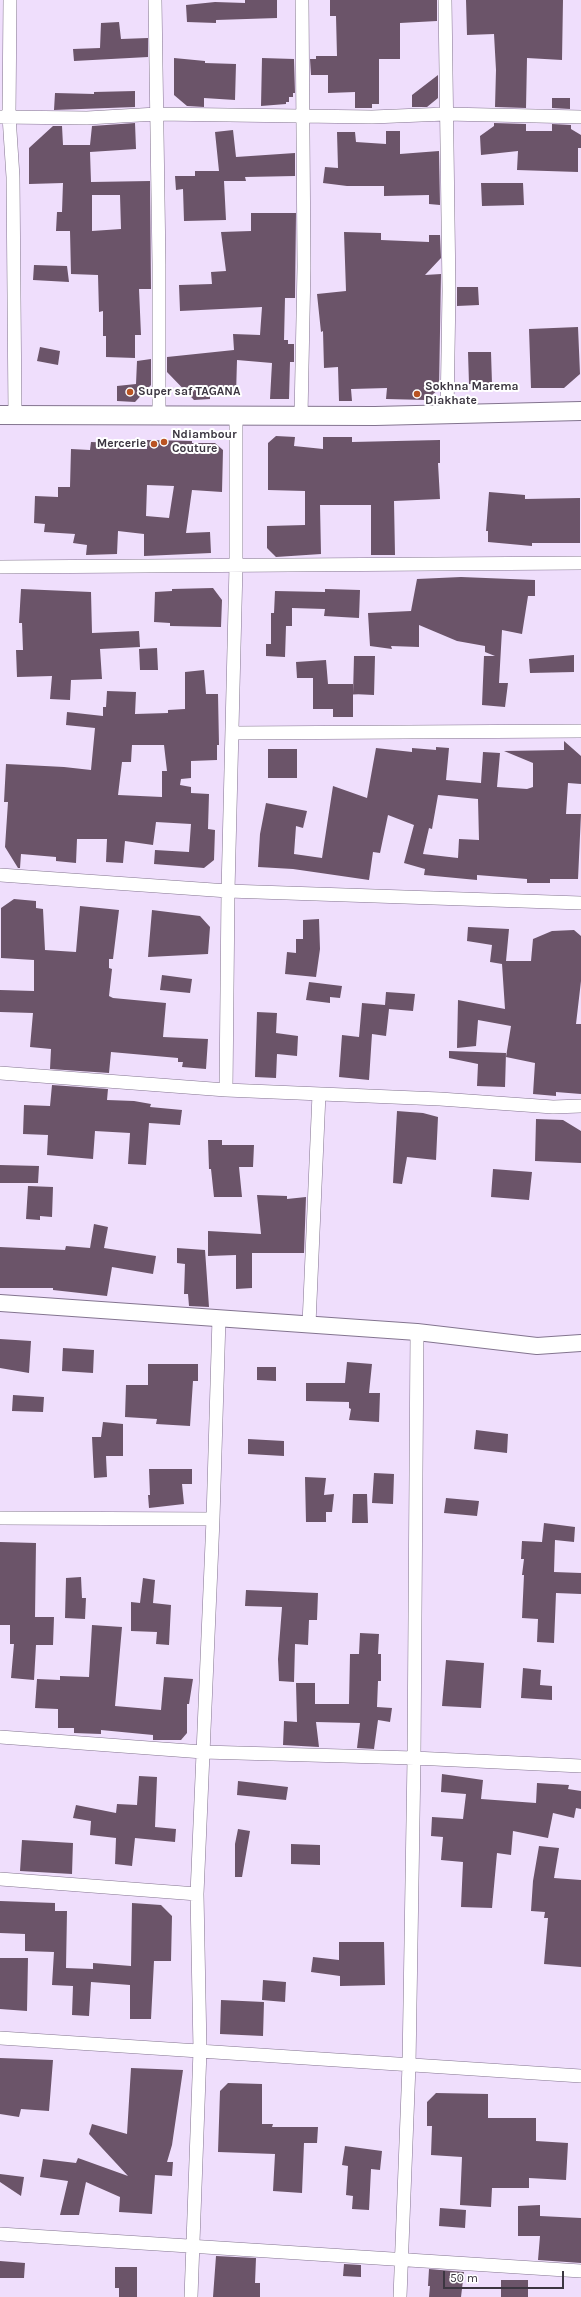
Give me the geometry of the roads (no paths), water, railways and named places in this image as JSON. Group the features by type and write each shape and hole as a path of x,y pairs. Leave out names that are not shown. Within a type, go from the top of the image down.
{"main road":[{"path":"7,415 447,416 581,411"}],"street":[{"path":"7,415 13,177 5,117 10,0"},
{"path":"155,0 158,416"},
{"path":"301,416 304,267 302,0"},
{"path":"445,0 449,291 447,416"},
{"path":"5,117 87,118 157,114 372,117 446,114 581,117"},
{"path":"226,1090 228,891 233,733 232,659 236,566 236,415"},
{"path":"0,567 581,563"},
{"path":"233,733 581,731"},
{"path":"0,875 228,891 581,904"},
{"path":"0,1073 226,1090 440,1098 553,1107 581,1106"},
{"path":"309,1324 319,1094"},
{"path":"0,1303 417,1332 537,1346 581,1343"},
{"path":"191,2297 200,2050 197,1894 213,1519 219,1318"},
{"path":"400,2297 400,2260 408,2065 414,1758 417,1332"},
{"path":"0,1518 213,1519"},
{"path":"0,1737 203,1752 414,1758 581,1766"},
{"path":"0,1879 197,1894"},
{"path":"0,2038 581,2076"},
{"path":"0,2234 581,2271"}],"place":[{"name":"Super saf TAGANA","path":"130,392"},
{"name":"Sokhna Marema Diakhate","path":"417,394"},
{"name":"Ndiambour Couture","path":"164,442"},
{"name":"Mercerie","path":"154,444"}]}
